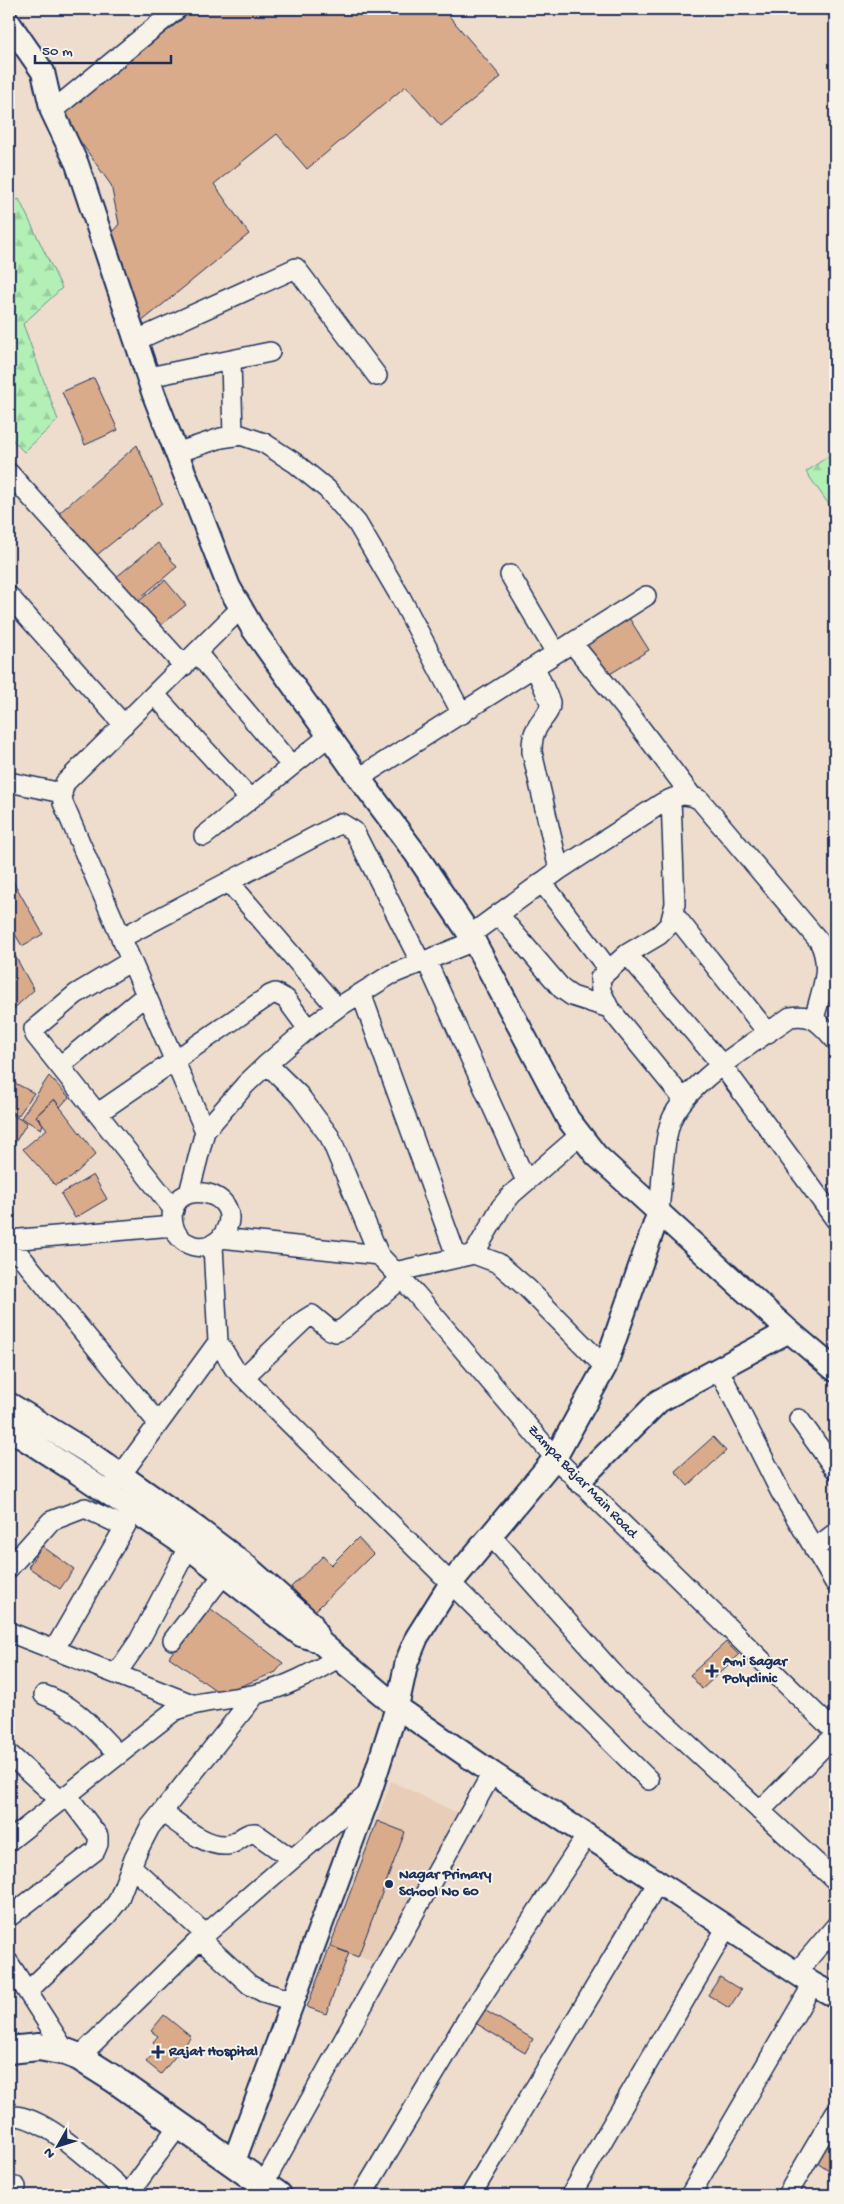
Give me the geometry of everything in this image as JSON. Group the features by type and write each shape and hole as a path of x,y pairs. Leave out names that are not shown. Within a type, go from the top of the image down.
{"main road":[{"path":"9,2050 38,2047 72,2054 114,2079 180,2125 233,2164 266,2192"}],"street":[{"path":"52,112 177,9"},
{"path":"9,23 43,72 52,112 77,164 176,453 220,567 241,608 329,736 416,854 472,938 568,1119 579,1136 659,1212 835,1370"},
{"path":"137,340 296,268 377,376"},
{"path":"149,377 270,352"},
{"path":"231,360 234,436"},
{"path":"176,453 242,435 264,443 295,463 327,489 357,523 401,598 462,714"},
{"path":"9,473 291,765"},
{"path":"510,574 556,653"},
{"path":"9,596 124,725"},
{"path":"359,778 646,596"},
{"path":"205,1131 63,803 62,793 65,783 241,608"},
{"path":"572,643 626,709 691,795 700,800 819,941 827,966 814,1019"},
{"path":"535,666 550,702 550,708 536,729 532,740 532,752 559,870"},
{"path":"155,695 249,798"},
{"path":"204,836 249,798 329,736"},
{"path":"9,782 62,793"},
{"path":"189,1193 205,1131 246,1084 308,1029 337,1008 390,975 472,938 498,914 559,870 671,799 679,795 691,795"},
{"path":"671,799 675,904 670,924 659,935 627,954 600,978 601,991 610,1008 684,1100"},
{"path":"121,938 341,823 354,831 423,961 526,1181"},
{"path":"229,882 337,1008"},
{"path":"542,882 608,969"},
{"path":"673,913 768,1033"},
{"path":"498,914 562,990 572,996 610,1008"},
{"path":"627,954 722,1065 835,1220"},
{"path":"131,961 76,994 34,1029 35,1035 98,1113 174,1218 179,1237 195,1247 217,1241 379,1255 330,1137 299,1095 268,1064"},
{"path":"98,1113 275,993 286,999 308,1029"},
{"path":"361,993 466,1256"},
{"path":"60,1066 146,995"},
{"path":"233,2164 370,1792 397,1707 407,1661 417,1637 451,1583 555,1458 605,1367 659,1212 669,1126 684,1100 722,1065 790,1018 803,1015 814,1019 835,1040"},
{"path":"466,1256 501,1208 526,1181 579,1136"},
{"path":"174,1218 178,1202 189,1193 204,1191 212,1194 225,1206 228,1223 217,1241 218,1342 234,1368 649,1780"},
{"path":"9,1241 174,1218"},
{"path":"9,1241 158,1423"},
{"name":"Zampa Bajar Main Road","path":"379,1255 555,1458 835,1733"},
{"path":"244,1377 304,1320 312,1315 330,1330 336,1332 344,1328 398,1276 466,1256 498,1262 527,1288 605,1367"},
{"path":"579,1481 658,1401 790,1331"},
{"path":"114,1484 218,1342"},
{"path":"719,1370 780,1491 835,1583"},
{"path":"9,1404 69,1440 114,1484 134,1510"},
{"path":"799,1419 835,1469"},
{"path":"9,1429 114,1484"},
{"path":"9,1568 50,1521 85,1508 134,1510 243,1563 311,1623 320,1642"},
{"path":"54,1650 134,1510"},
{"path":"814,1549 835,1533"},
{"path":"491,1536 620,1682 835,1880"},
{"path":"193,1538 224,1574 301,1635 320,1642 397,1707 658,1882 835,1996"},
{"path":"116,1674 139,1641 193,1538"},
{"path":"173,1640 224,1574"},
{"path":"9,1632 192,1704"},
{"path":"9,1841 174,1711 192,1704 256,1694 301,1679 338,1658"},
{"path":"28,1991 107,1915 118,1901 131,1866 150,1828 256,1694"},
{"path":"44,1695 60,1700 72,1708 118,1754"},
{"path":"760,1811 835,1733"},
{"path":"9,1754 64,1798 98,1836 98,1844 94,1851 9,1917"},
{"path":"266,2192 492,1772"},
{"path":"9,1963 72,2054 370,1792"},
{"path":"162,1812 208,1842 229,1845 248,1833 255,1833 292,1859"},
{"path":"362,2195 469,2016 587,1835"},
{"path":"131,1866 250,1985 263,1992 293,2001"},
{"path":"471,2195 658,1882"},
{"path":"571,2195 727,1927"},
{"path":"690,2195 805,1978 835,1927"},
{"path":"787,2195 835,2113"},
{"path":"9,2116 15,2115 35,2122 61,2137 126,2194 133,2188 180,2125"}],"shaded area":[{"name":"Nagar Primary School No 60","path":"391,1781 462,1815 379,1964 330,1946"}],"green space":[{"path":"19,199 62,288 23,324 58,420 24,452 9,436 9,204"},
{"path":"835,451 835,513 806,472"}],"building":[{"path":"195,9 459,9 449,16 501,77 441,126 406,86 307,169 277,134 214,184 249,234 140,323 109,236 119,224 111,185 61,114"},
{"path":"94,378 118,430 85,445 62,392"},
{"path":"137,445 162,503 93,558 58,514"},
{"path":"158,543 177,567 135,602 115,578"},
{"path":"165,580 186,605 160,626 139,601"},
{"path":"626,613 649,650 605,677 582,639"},
{"path":"9,874 43,934 22,946 9,924"},
{"path":"9,945 34,990 9,1013"},
{"path":"49,1076 69,1097 60,1107 54,1099 36,1116 43,1124 41,1129 21,1118"},
{"path":"9,1080 34,1093 18,1116 9,1111"},
{"path":"54,1099 96,1154 71,1178 55,1185 23,1149 47,1129 36,1116"},
{"path":"9,1113 27,1123 11,1149 9,1148"},
{"path":"93,1175 107,1199 75,1218 61,1194"},
{"path":"713,1437 726,1451 688,1486 675,1471"},
{"path":"358,1538 373,1554 315,1611 291,1587 323,1556 331,1565"},
{"path":"42,1546 74,1569 60,1589 28,1567"},
{"path":"207,1606 283,1663 276,1672 221,1694 169,1657"},
{"path":"726,1642 739,1655 702,1689 690,1675"},
{"path":"377,1821 405,1832 358,1957 330,1946"},
{"path":"330,1946 349,1953 326,2014 307,2007"},
{"path":"720,1977 741,1990 729,2008 708,1995"},
{"path":"481,2008 533,2039 525,2053 472,2021"},
{"path":"164,2015 191,2037 161,2074 146,2062 159,2047 153,2042 158,2036 151,2031"},
{"path":"835,2135 835,2174 817,2162"}],"place":[{"name":"Ami Sagar Polyclinic","path":"712,1671"},
{"name":"Nagar Primary School No 60","path":"389,1884"},
{"name":"Rajat Hospital","path":"158,2052"}]}
